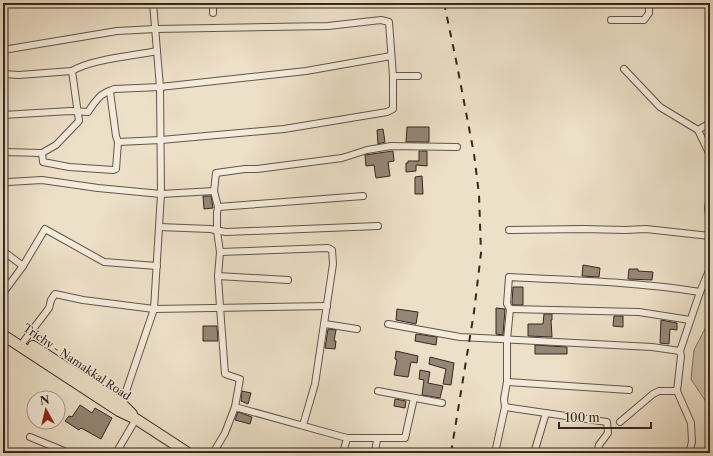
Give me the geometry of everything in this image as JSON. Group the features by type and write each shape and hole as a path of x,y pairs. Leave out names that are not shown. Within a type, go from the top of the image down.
{"highway":[{"name":"Trichy - Namakkal Road","path":"3,327 188,453"},
{"name":"Trichy - Namakkal Road","path":"3,335 120,407"}],"street":[{"path":"120,407 154,309 161,194 161,140 160,87 153,3"},
{"path":"213,3 213,14"},
{"path":"611,20 644,20 649,13 649,3"},
{"path":"3,50 116,31 328,26 381,20 389,22 393,76 393,109 387,112 284,129 161,140 118,142"},
{"path":"3,74 19,75 72,71 76,68 97,62 157,52"},
{"path":"3,115 70,111 88,112 95,101 104,92 110,92 114,89 160,87 306,71 391,56"},
{"path":"624,69 660,107 698,130 710,155"},
{"path":"3,152 42,153 56,145 79,121 72,71"},
{"path":"393,76 418,76"},
{"path":"42,153 43,162 69,167 116,169 118,142 110,92"},
{"path":"698,130 710,123"},
{"path":"214,453 226,433 235,406 240,379 225,374 218,276 220,252 217,231 218,208 214,191 216,173 342,158 367,150 391,146 457,148"},
{"path":"3,184 8,182 42,180 98,188 161,194 214,191"},
{"path":"218,208 363,196"},
{"path":"710,196 708,208 710,222"},
{"path":"159,227 210,229 226,232 378,226"},
{"path":"3,293 23,266 45,229 104,262 156,266"},
{"path":"509,230 646,229 710,236"},
{"path":"220,252 328,248 332,250 333,264 325,324 315,384 303,425"},
{"path":"3,251 23,266"},
{"path":"689,453 692,442 691,424 677,391 681,356 680,351 700,292 710,268"},
{"path":"218,276 288,280"},
{"path":"495,453 505,408 504,399 507,382 507,339 510,309 507,304 509,278 590,280 659,286 700,292"},
{"path":"24,341 49,308 51,300 55,294 83,300 154,309 220,307 294,308 327,306"},
{"path":"510,309 639,312 690,320"},
{"path":"325,324 356,329"},
{"path":"388,324 460,337 652,347 680,351"},
{"path":"507,382 629,390"},
{"path":"378,391 442,403"},
{"path":"620,422 653,394 659,391 677,391"},
{"path":"235,406 347,438 405,438 414,398"},
{"path":"505,408 607,422 608,434 599,445 597,453"},
{"path":"534,453 546,413"},
{"path":"116,453 136,418"},
{"path":"30,437 69,453"},
{"path":"343,453 347,438"},
{"path":"375,453 378,439"}],"shaded area":[{"path":"710,319 710,408 691,379 694,350"}],"building":[{"path":"407,127 429,127 429,142 406,142"},
{"path":"383,129 385,142 378,144 377,130"},
{"path":"393,151 394,161 388,162 390,176 376,178 374,165 366,166 365,155"},
{"path":"419,151 427,151 427,166 416,165 416,171 406,172 406,163 408,163 408,161 419,161"},
{"path":"422,176 423,194 415,194 415,177"},
{"path":"203,196 211,196 213,208 204,209"},
{"path":"583,265 600,268 599,277 582,276"},
{"path":"629,269 653,272 652,280 628,279"},
{"path":"513,287 523,287 523,305 513,305"},
{"path":"496,308 505,309 503,335 496,334"},
{"path":"397,309 418,312 416,324 396,320"},
{"path":"544,314 552,314 552,337 528,336 528,324 543,324"},
{"path":"614,316 623,316 623,327 613,326"},
{"path":"661,320 677,323 677,330 670,329 669,344 660,343"},
{"path":"203,326 217,326 218,341 203,341"},
{"path":"328,329 336,330 334,341 336,341 335,349 325,348"},
{"path":"416,334 437,337 436,345 415,341"},
{"path":"535,345 567,347 567,354 535,354"},
{"path":"396,351 418,356 417,363 411,362 408,377 394,375 397,360 395,359"},
{"path":"430,357 454,363 451,385 443,384 446,369 429,364"},
{"path":"420,370 430,372 428,383 443,386 440,398 422,395 424,380 419,379"},
{"path":"242,391 251,393 248,404 241,401"},
{"path":"395,399 406,401 405,408 394,406"},
{"path":"80,405 92,413 95,408 112,418 101,439 81,428 79,430 66,422 69,416 72,417"},
{"path":"238,412 252,417 250,424 235,420"}],"railway":[{"path":"444,3 474,154 479,194 481,253 474,312 451,453"}]}
